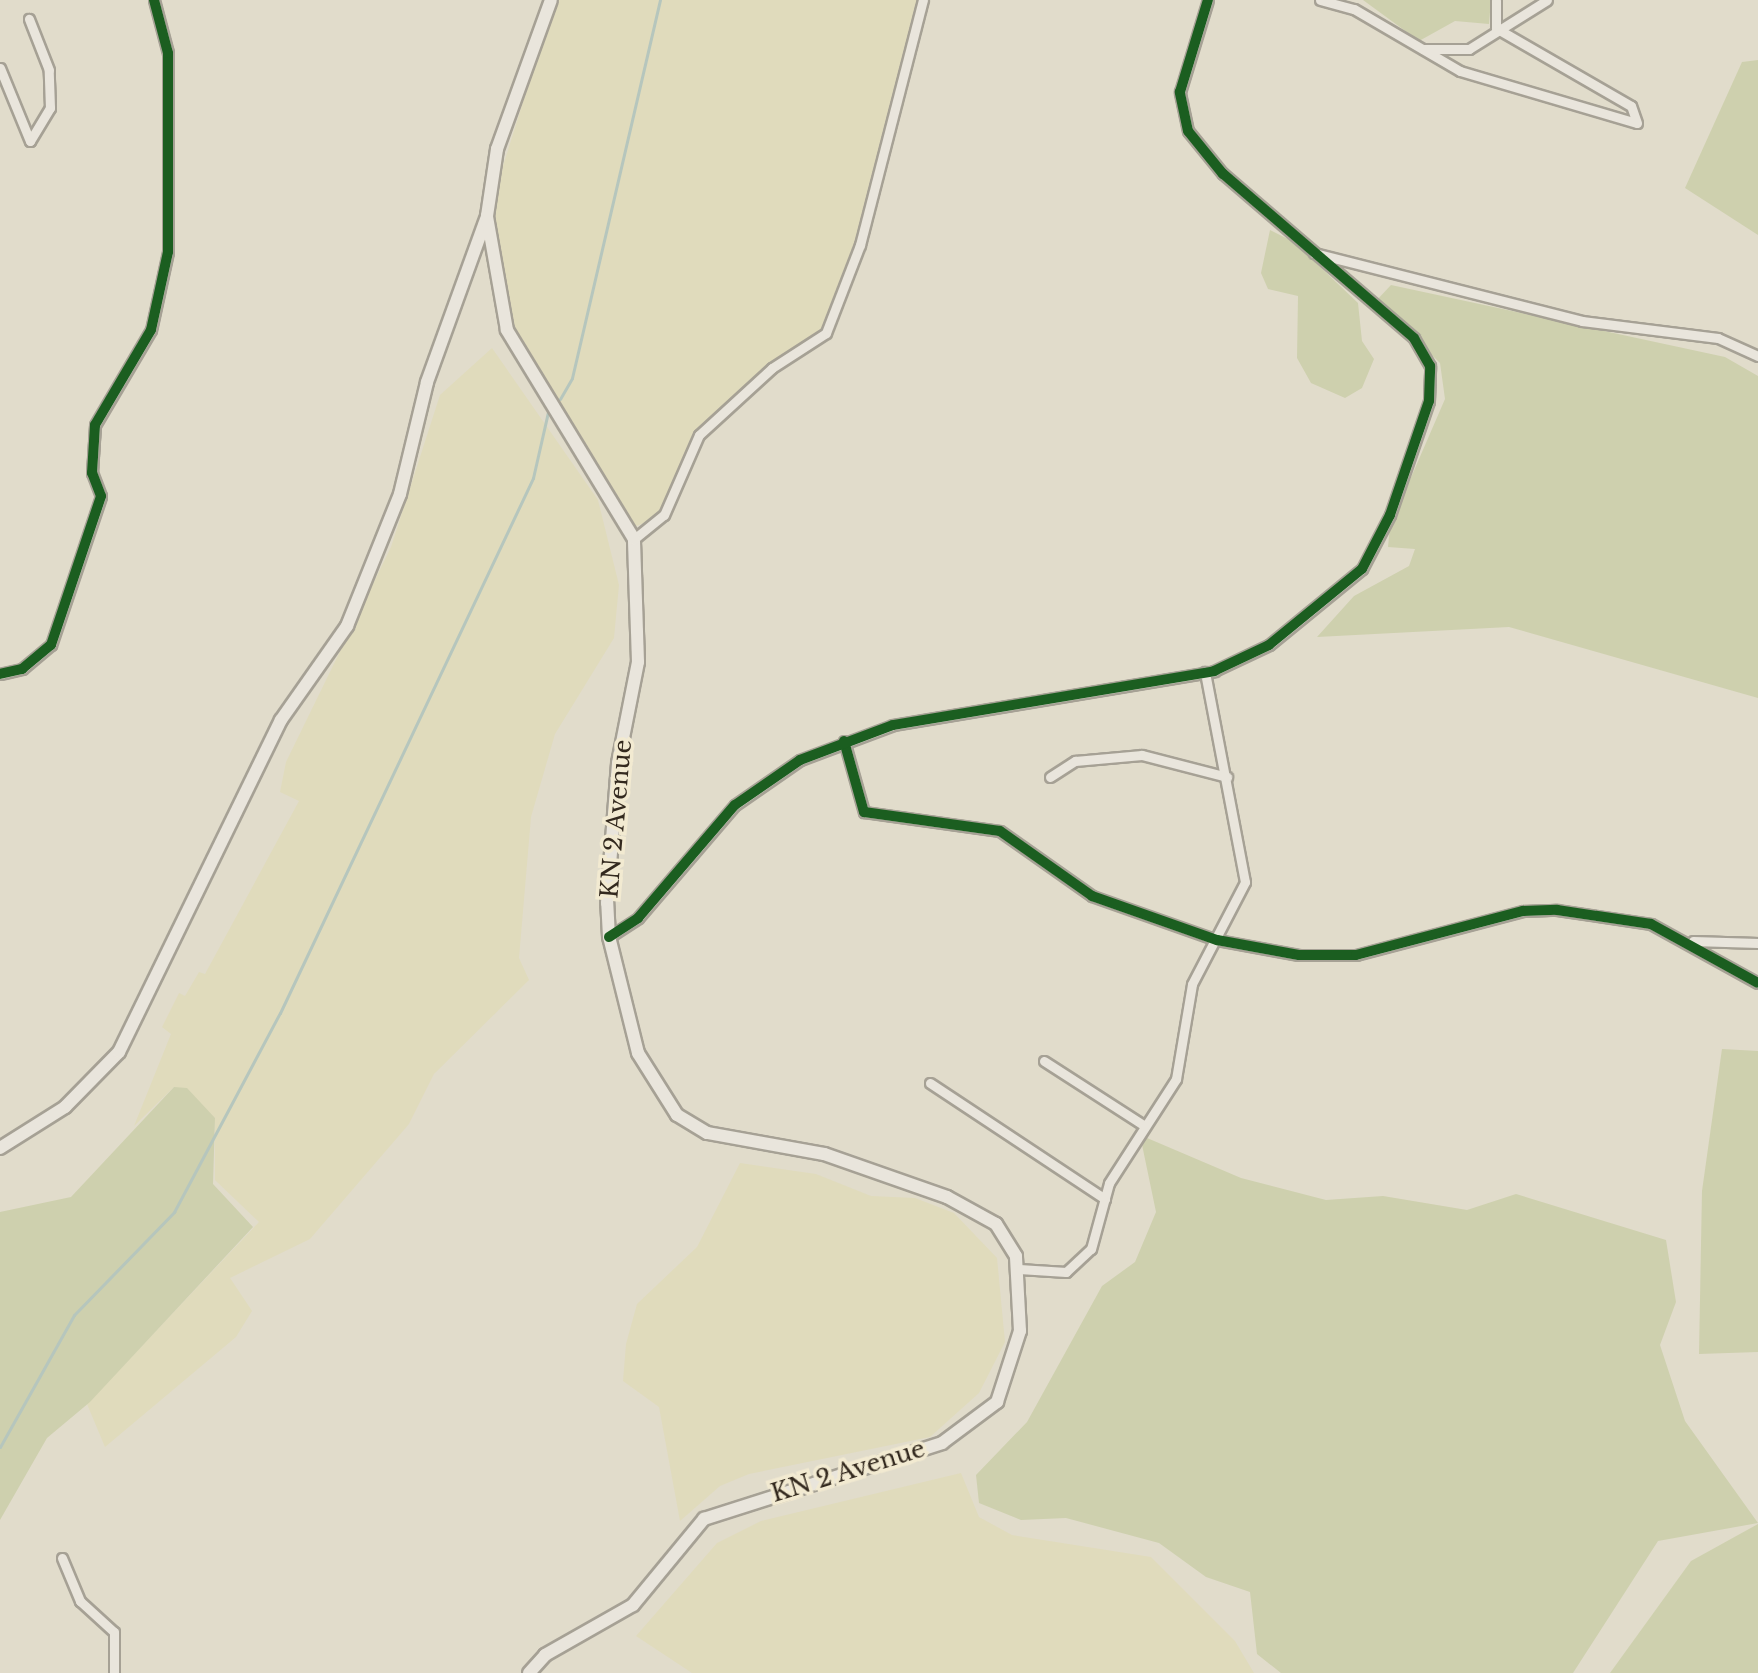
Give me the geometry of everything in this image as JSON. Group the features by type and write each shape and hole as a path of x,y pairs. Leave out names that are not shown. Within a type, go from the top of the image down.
{"main road":[{"name":"KN 2 Avenue","path":"529,1673 545,1655 633,1605 704,1519 942,1443 997,1402 1020,1331 1019,1269 996,1224 947,1197 824,1154 735,1142 677,1115 638,1053 609,937 618,763 638,662 634,539 507,330 487,216 497,149 551,0"},
{"path":"0,1148 65,1107 119,1052 281,720 347,626 388,528 427,382 487,216"}],"street":[{"path":"0,674 22,669 51,645 101,496 92,473 95,425 151,330 168,252 168,53 154,0"},
{"path":"634,539 664,515 699,435 772,368 826,333 860,245 923,0"},
{"path":"609,937 631,926 687,853 762,782 844,741 893,725 1205,672 1269,645 1362,569 1390,515 1432,392 1421,345 1223,174 1188,131 1180,92 1208,0"},
{"path":"1320,0 1354,9 1460,71 1637,123 1631,106 1496,28"},
{"path":"1496,0 1496,28"},
{"path":"1420,49 1469,49 1496,28 1547,0"},
{"path":"0,68 30,141 50,108 49,70 29,19"},
{"path":"1311,252 1582,321 1718,338 1758,356"},
{"path":"1019,1269 1049,1274 1080,1265 1099,1234 1105,1199 1182,1064 1192,984 1217,940 1246,872 1205,672"},
{"path":"844,741 864,812 1000,831 1092,896 1217,940 1299,955 1356,955 1523,911 1557,910 1619,916 1685,939 1758,983"},
{"path":"1050,777 1075,761 1142,755 1227,777"},
{"path":"1685,939 1758,943"},
{"path":"1044,1061 1145,1126"},
{"path":"930,1083 1105,1199"},
{"path":"62,1558 80,1601 114,1632 114,1673"}],"shaded area":[{"path":"555,0 923,0 851,265 822,339 793,353 696,442 664,515 629,529 519,352 496,297 491,234 503,166"},
{"path":"492,348 598,500 619,585 614,638 555,734 531,817 519,958 529,980 434,1074 409,1124 310,1239 230,1278 252,1311 236,1337 105,1447 87,1404 259,1222 215,1180 215,1118 174,1087 134,1126 171,1034 162,1027 179,993 185,996 199,972 205,974 299,801 280,792 286,762 391,547 440,395"},
{"path":"740,1163 816,1174 871,1196 915,1198 954,1213 997,1258 1005,1342 979,1393 930,1437 749,1474 720,1486 680,1521 659,1407 623,1381 626,1344 637,1304 697,1247"},
{"path":"961,1473 979,1517 1012,1535 1151,1557 1235,1641 1254,1673 692,1673 636,1636 717,1543 761,1521"}],"green space":[{"path":"1363,0 1491,0 1489,24 1455,21 1419,41"},
{"path":"1758,60 1758,235 1685,188 1742,62"},
{"path":"1270,230 1294,242 1358,303 1362,341 1374,359 1362,388 1345,398 1311,383 1297,358 1298,296 1268,289 1261,273"},
{"path":"1391,285 1725,357 1758,376 1758,698 1509,627 1317,637 1354,596 1409,566 1415,549 1388,547 1390,526 1445,399 1440,363 1376,301"},
{"path":"1722,1049 1758,1051 1758,1352 1699,1354 1702,1191"},
{"path":"174,1087 187,1088 215,1118 213,1184 253,1227 90,1402 47,1438 0,1520 0,1212 71,1197"},
{"path":"1140,1135 1241,1178 1326,1200 1383,1196 1467,1210 1516,1194 1666,1240 1676,1302 1660,1345 1685,1421 1758,1523 1658,1541 1573,1673 1281,1673 1257,1654 1250,1592 1206,1577 1159,1543 1066,1518 1021,1520 979,1503 976,1475 1027,1422 1102,1286 1135,1262 1156,1212"},
{"path":"1758,1524 1758,1673 1610,1673 1691,1561"}],"waterway":[{"path":"560,399 572,378 660,0"},
{"path":"0,1447 74,1315 174,1212 280,1013 533,478 548,412"}],"cycle path":[{"path":"0,674 22,669 51,645 101,496 92,473 95,425 151,330 168,252 168,53 154,0"},
{"path":"609,937 638,918 735,805 800,760 893,725 1214,671 1269,645 1362,569 1390,515 1429,401 1430,366 1414,338 1223,174 1188,131 1180,92 1208,0"},
{"path":"844,741 864,812 1000,831 1092,896 1217,940 1299,955 1356,955 1523,911 1557,910 1651,924 1758,983"}]}
